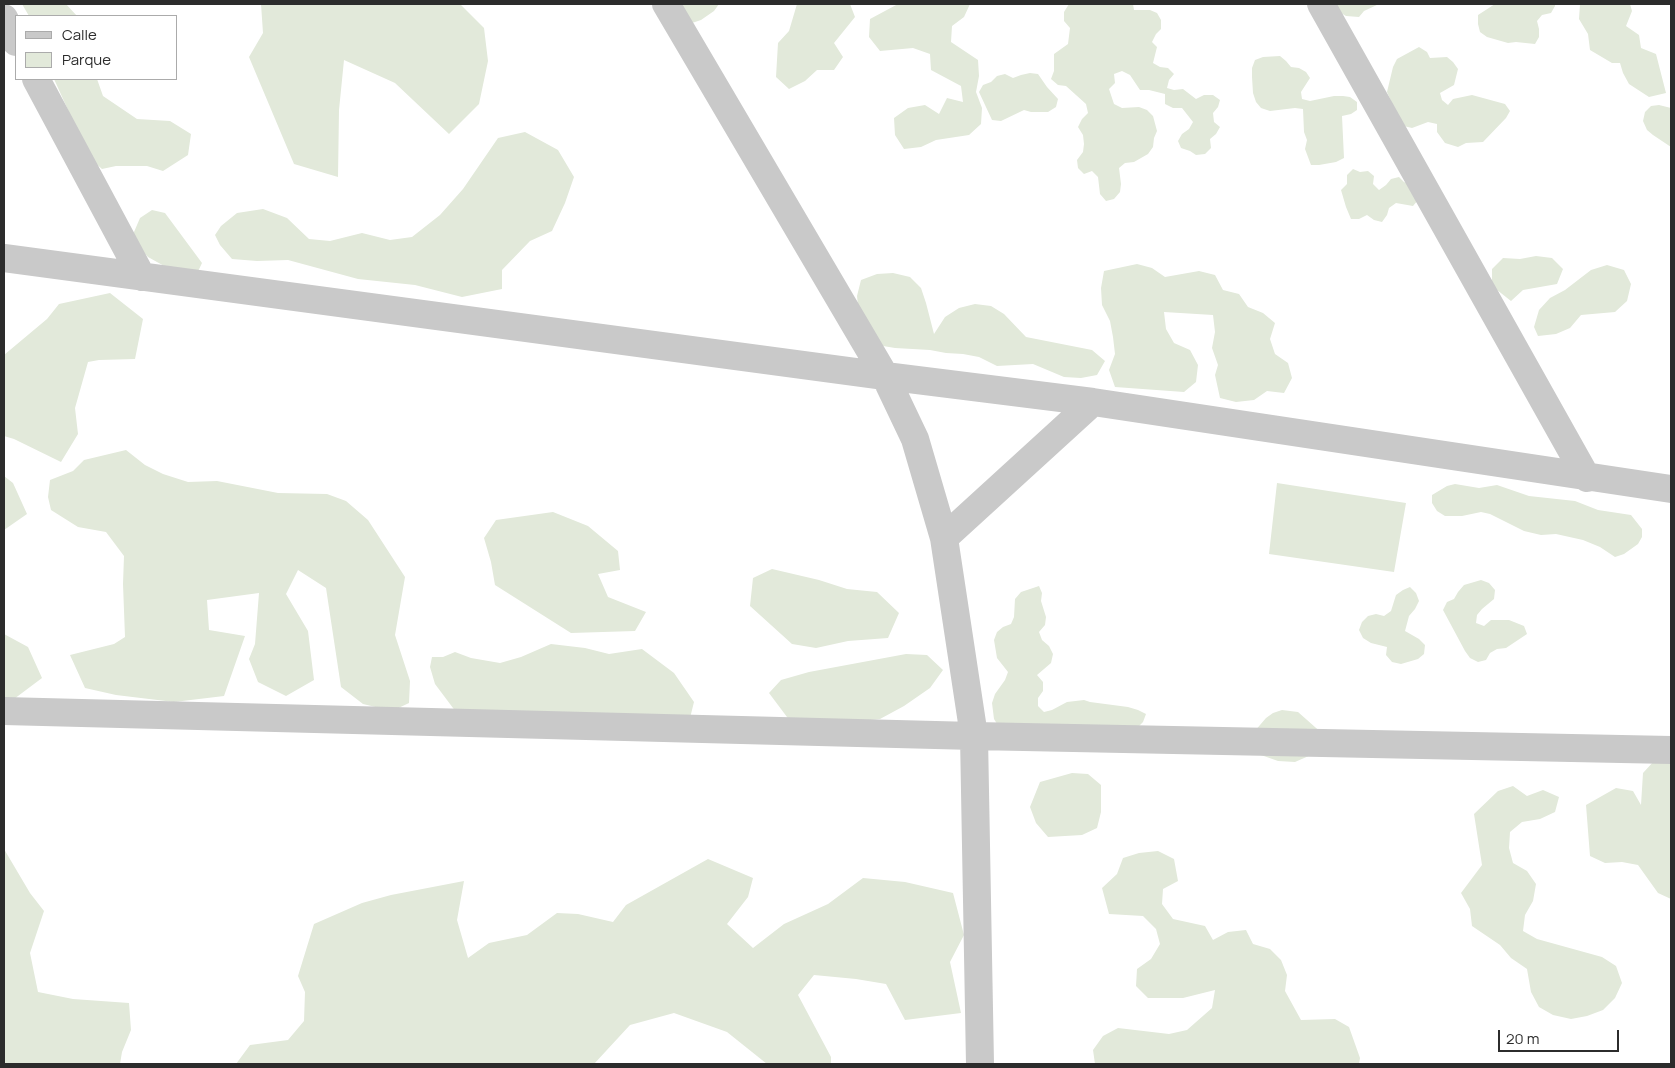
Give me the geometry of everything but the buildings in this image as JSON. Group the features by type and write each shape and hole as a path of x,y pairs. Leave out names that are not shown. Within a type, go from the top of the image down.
{"street":[{"path":"666,4 884,376 915,440 944,538 974,736 980,1064"},
{"path":"1321,4 1587,478"},
{"path":"4,18 15,40"},
{"path":"37,80 142,277"},
{"path":"4,258 884,376 1093,402 1587,478 1671,489"},
{"path":"944,538 1093,402"},
{"path":"4,711 974,736 1671,750"}],"green space":[{"path":"22,4 66,4 76,15 28,15"},
{"path":"261,4 460,4 484,28 488,61 479,104 449,134 395,83 344,60 339,110 338,177 294,164 249,57 263,33"},
{"path":"676,4 719,4 714,11 701,20 692,23"},
{"path":"797,4 850,4 855,17 834,43 843,57 834,70 817,70 805,81 789,89 776,77 778,43 789,31"},
{"path":"898,4 970,4 964,17 952,26 951,42 978,60 979,76 976,92 982,108 981,124 969,135 936,140 921,147 904,149 895,135 894,118 908,108 925,105 939,114 947,98 963,102 961,86 931,70 930,54 913,48 880,51 869,37 870,19"},
{"path":"1069,4 1133,4 1134,10 1150,10 1157,13 1161,20 1161,29 1152,42 1157,47 1153,63 1160,67 1168,68 1174,74 1169,80 1167,88 1174,90 1183,89 1196,99 1204,95 1213,95 1220,100 1218,107 1213,113 1214,122 1220,127 1210,139 1211,148 1205,154 1196,155 1181,148 1178,141 1193,122 1182,108 1173,108 1165,104 1165,94 1140,90 1130,75 1122,71 1114,74 1115,83 1109,89 1114,104 1122,108 1139,107 1147,110 1153,116 1157,131 1153,147 1148,154 1134,162 1125,163 1119,168 1120,192 1114,199 1106,201 1100,194 1098,177 1092,171 1084,174 1078,168 1077,160 1083,152 1084,144 1083,135 1078,127 1088,113 1086,104 1066,86 1058,85 1051,79 1054,71 1054,54 1068,44 1070,28 1064,21 1064,12"},
{"path":"1330,4 1379,4 1364,11 1359,17 1346,16 1331,7"},
{"path":"1495,4 1555,4 1555,6 1551,13 1542,15 1537,21 1539,37 1535,44 1508,43 1487,37 1480,32 1478,15"},
{"path":"1580,4 1630,4 1632,11 1626,26 1639,35 1641,48 1656,54 1666,93 1649,97 1629,84 1620,63 1612,63 1590,50 1588,34 1579,19"},
{"path":"1419,47 1427,52 1430,58 1447,57 1458,69 1454,85 1440,93 1442,100 1448,105 1453,99 1472,95 1505,104 1510,111 1506,118 1483,142 1466,143 1458,147 1445,143 1437,132 1437,124 1428,122 1412,128 1395,124 1394,108 1387,92 1393,67 1397,59"},
{"path":"1280,56 1291,67 1299,68 1306,72 1310,78 1301,92 1302,99 1310,101 1343,96 1350,97 1357,102 1357,110 1342,116 1344,158 1336,162 1311,165 1305,149 1307,140 1304,132 1303,109 1270,111 1261,108 1256,102 1253,93 1252,77 1252,68 1255,60 1263,57"},
{"path":"1030,73 1038,74 1058,99 1056,107 1048,112 1024,110 1001,121 992,120 979,92 983,85 991,82 997,76 1005,74 1013,78"},
{"path":"54,80 97,80 103,96 137,119 170,121 191,134 188,155 163,171 147,166 116,166 102,169 77,147 68,110"},
{"path":"1659,105 1671,108 1671,147 1647,130 1643,121 1645,112 1651,106"},
{"path":"525,132 558,150 574,177 552,231 530,241 502,270 502,289 462,297 415,285 358,279 288,260 257,261 232,259 220,245 215,235 221,226 237,213 263,209 287,218 309,239 330,241 362,233 390,240 412,237 440,215 463,189 498,138"},
{"path":"1353,169 1360,172 1368,171 1374,176 1373,184 1379,190 1391,179 1399,177 1404,182 1412,185 1418,200 1413,206 1396,203 1389,208 1382,222 1374,220 1367,215 1359,219 1351,219 1341,190 1347,184 1347,175"},
{"path":"152,210 165,213 202,263 193,282 148,257 131,239 140,218"},
{"path":"1536,256 1552,258 1563,269 1557,284 1523,290 1511,301 1492,286 1492,269 1503,258 1520,259"},
{"path":"1137,264 1152,268 1165,277 1199,271 1215,275 1223,290 1239,294 1248,307 1263,313 1275,323 1270,339 1275,354 1288,363 1292,378 1284,393 1267,391 1254,400 1236,402 1220,398 1215,375 1218,365 1212,348 1215,332 1213,315 1164,312 1166,329 1174,343 1190,350 1198,365 1196,382 1184,392 1115,387 1109,370 1115,354 1113,337 1110,321 1102,305 1101,288 1104,271"},
{"path":"1607,265 1624,270 1631,284 1627,301 1615,312 1581,315 1570,328 1556,334 1538,336 1534,327 1539,310 1550,298 1565,290 1591,270"},
{"path":"893,273 910,277 921,288 934,334 945,317 959,308 975,304 991,306 1004,314 1026,337 1092,350 1105,361 1097,375 1081,378 1064,377 1033,364 997,366 979,357 963,354 877,345 859,315 857,296 861,280 877,274"},
{"path":"110,293 143,319 135,359 88,362 75,408 78,434 61,462 4,436 4,355 47,319 59,304"},
{"path":"126,450 145,465 163,474 188,482 217,481 278,493 327,494 346,501 368,520 405,577 395,635 410,681 409,703 392,711 363,704 341,687 326,588 298,570 286,594 308,631 314,680 286,696 258,682 249,659 255,644 259,593 207,600 209,630 245,636 224,696 174,702 116,695 85,688 70,655 114,644 125,637 124,556 106,532 78,527 51,510 48,497 50,480 73,471 84,460"},
{"path":"4,476 13,483 27,514 4,530"},
{"path":"1277,483 1406,503 1394,572 1269,554"},
{"path":"1455,484 1479,488 1497,485 1529,496 1575,501 1598,510 1631,515 1642,529 1642,537 1638,544 1624,554 1615,557 1600,547 1583,540 1556,534 1541,535 1524,531 1490,514 1481,512 1462,516 1445,516 1437,511 1432,503 1432,495 1447,486"},
{"path":"553,512 588,526 618,551 620,570 598,574 608,597 646,612 635,631 571,633 495,585 484,538 496,520"},
{"path":"772,569 847,589 877,592 899,613 888,638 848,641 816,648 792,644 750,606 753,578"},
{"path":"1481,580 1489,583 1495,590 1494,599 1477,615 1476,623 1484,626 1491,620 1509,620 1524,626 1527,634 1506,648 1497,649 1490,653 1486,660 1478,662 1470,658 1465,651 1443,610 1447,602 1454,599 1464,585"},
{"path":"1039,586 1046,617 1045,625 1039,632 1042,640 1049,646 1053,654 1051,663 1037,675 1043,682 1043,691 1038,698 1038,706 1044,712 1067,702 1084,700 1128,707 1146,714 1143,722 1137,728 999,727 994,719 992,703 1008,672 997,658 994,640 997,632 1011,624 1014,617 1015,599 1021,592"},
{"path":"1410,587 1416,593 1419,601 1409,616 1405,631 1425,645 1424,654 1418,659 1401,664 1392,662 1386,655 1387,647 1371,643 1363,638 1359,630 1362,622 1368,616 1376,614 1384,616 1391,611 1396,595"},
{"path":"4,634 28,647 42,678 14,699 4,700"},
{"path":"551,644 585,648 609,654 642,649 674,673 694,702 690,718 456,712 435,684 430,667 432,657 443,657 455,652 471,658 500,663 521,657"},
{"path":"906,654 927,655 943,670 930,688 904,706 880,719 814,726 793,725 769,693 781,680 809,672"},
{"path":"1282,710 1298,712 1324,735 1311,755 1295,762 1278,761 1261,755 1254,732 1266,718"},
{"path":"1671,759 1671,899 1658,893 1638,865 1622,862 1605,863 1590,856 1586,805 1616,788 1633,791 1641,805 1643,773 1654,761"},
{"path":"1072,773 1088,774 1101,785 1101,812 1097,828 1082,835 1048,837 1036,823 1030,807 1040,782"},
{"path":"1513,786 1527,796 1543,790 1559,797 1555,812 1540,819 1522,822 1510,832 1509,848 1513,863 1527,871 1536,884 1533,901 1525,915 1523,931 1537,939 1602,957 1616,966 1622,983 1615,998 1603,1010 1587,1016 1571,1019 1553,1015 1539,1007 1531,992 1527,969 1511,958 1500,945 1472,926 1470,909 1461,893 1482,865 1474,814 1498,791"},
{"path":"4,849 30,893 44,911 30,953 38,992 73,999 129,1003 131,1030 122,1052 120,1064 4,1064"},
{"path":"1158,851 1174,859 1178,881 1163,889 1162,904 1173,919 1205,926 1213,940 1228,932 1246,930 1253,944 1270,949 1281,960 1287,975 1285,991 1301,1020 1335,1019 1349,1027 1360,1058 1359,1064 1095,1064 1093,1050 1103,1036 1118,1028 1169,1034 1187,1030 1212,1008 1215,990 1183,998 1148,998 1136,986 1137,969 1151,959 1160,944 1156,929 1143,916 1109,914 1102,888 1117,874 1123,858 1139,853"},
{"path":"708,859 753,878 748,897 727,924 753,948 784,924 828,904 863,878 905,882 953,893 964,935 950,962 961,1013 905,1020 886,984 814,975 798,995 831,1057 831,1064 767,1064 727,1032 674,1013 630,1025 594,1064 236,1064 250,1045 288,1040 304,1021 305,992 298,976 314,924 362,903 391,895 464,881 457,920 468,958 489,943 527,935 557,913 578,914 613,922 626,905"}]}
